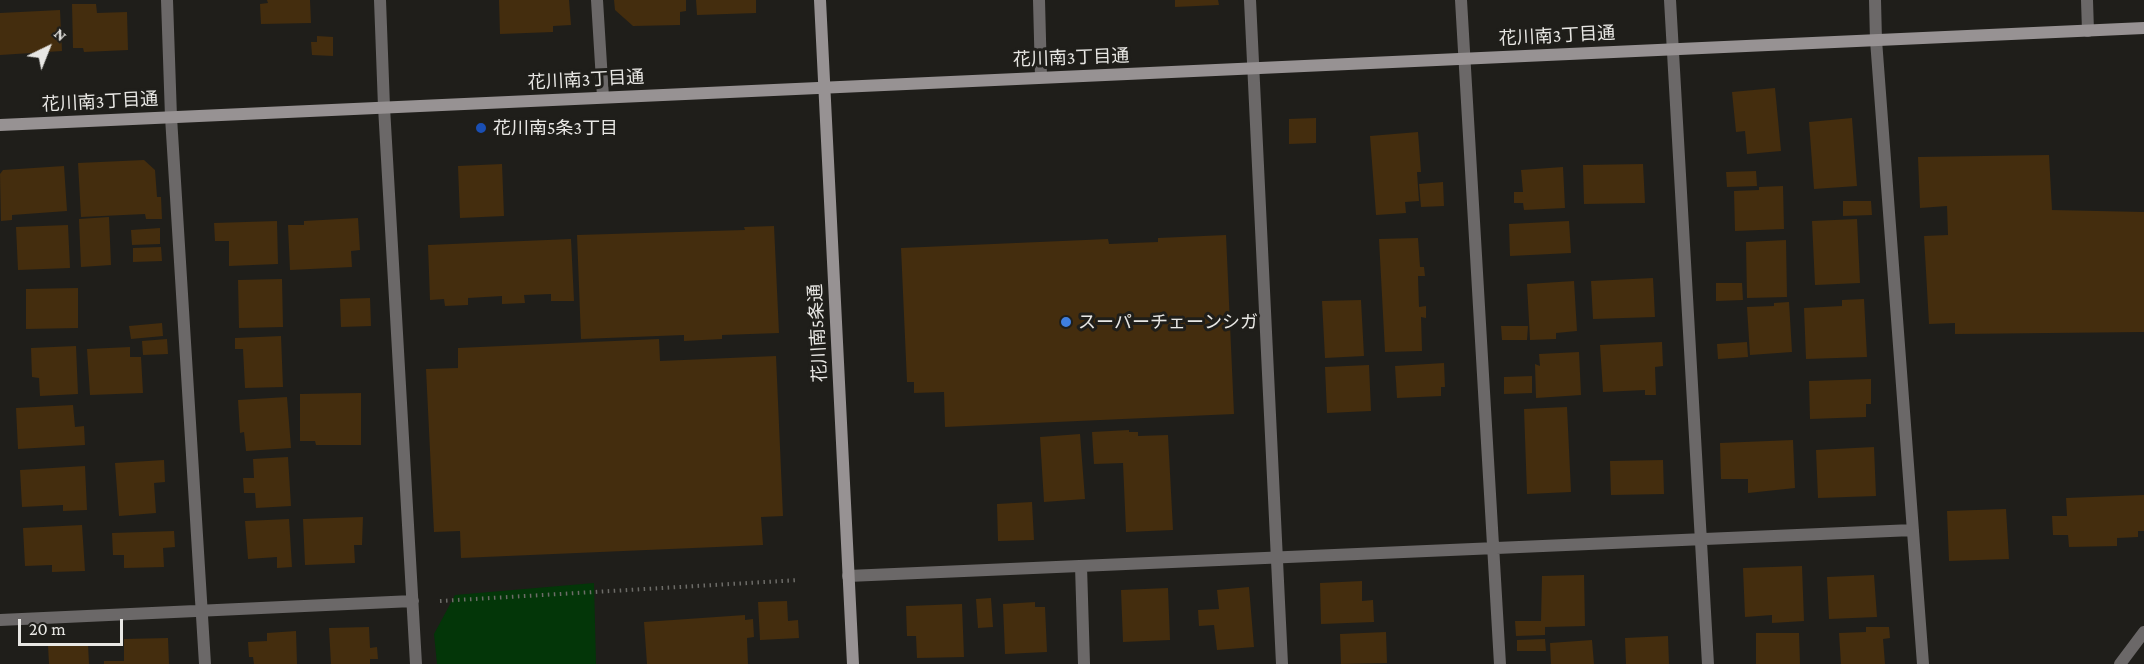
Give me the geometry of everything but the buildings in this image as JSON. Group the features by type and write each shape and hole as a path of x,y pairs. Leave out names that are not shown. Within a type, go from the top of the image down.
{"street":[{"path":"167,0 171,117 205,664"},
{"path":"380,0 416,664"},
{"path":"597,0 603,97"},
{"name":"花川南5条通","path":"820,0 853,664"},
{"path":"1039,0 1041,77"},
{"path":"1250,0 1282,664"},
{"path":"1461,0 1500,664"},
{"path":"1670,0 1708,664"},
{"path":"1875,0 1876,40 1923,664"},
{"path":"2087,0 2088,31"},
{"name":"花川南3丁目通","path":"0,125 2144,28"},
{"path":"848,576 1913,530"},
{"path":"1081,566 1084,664"},
{"path":"0,620 412,600"},
{"path":"2120,664 2144,632"}],"path":[{"path":"440,601 799,580"}],"green space":[{"path":"594,583 596,664 437,664 434,634 455,595"}],"place":[{"name":"花川南5条3丁目","path":"481,128"},
{"name":"スーパーチェーンシガ","path":"1066,322"}]}
